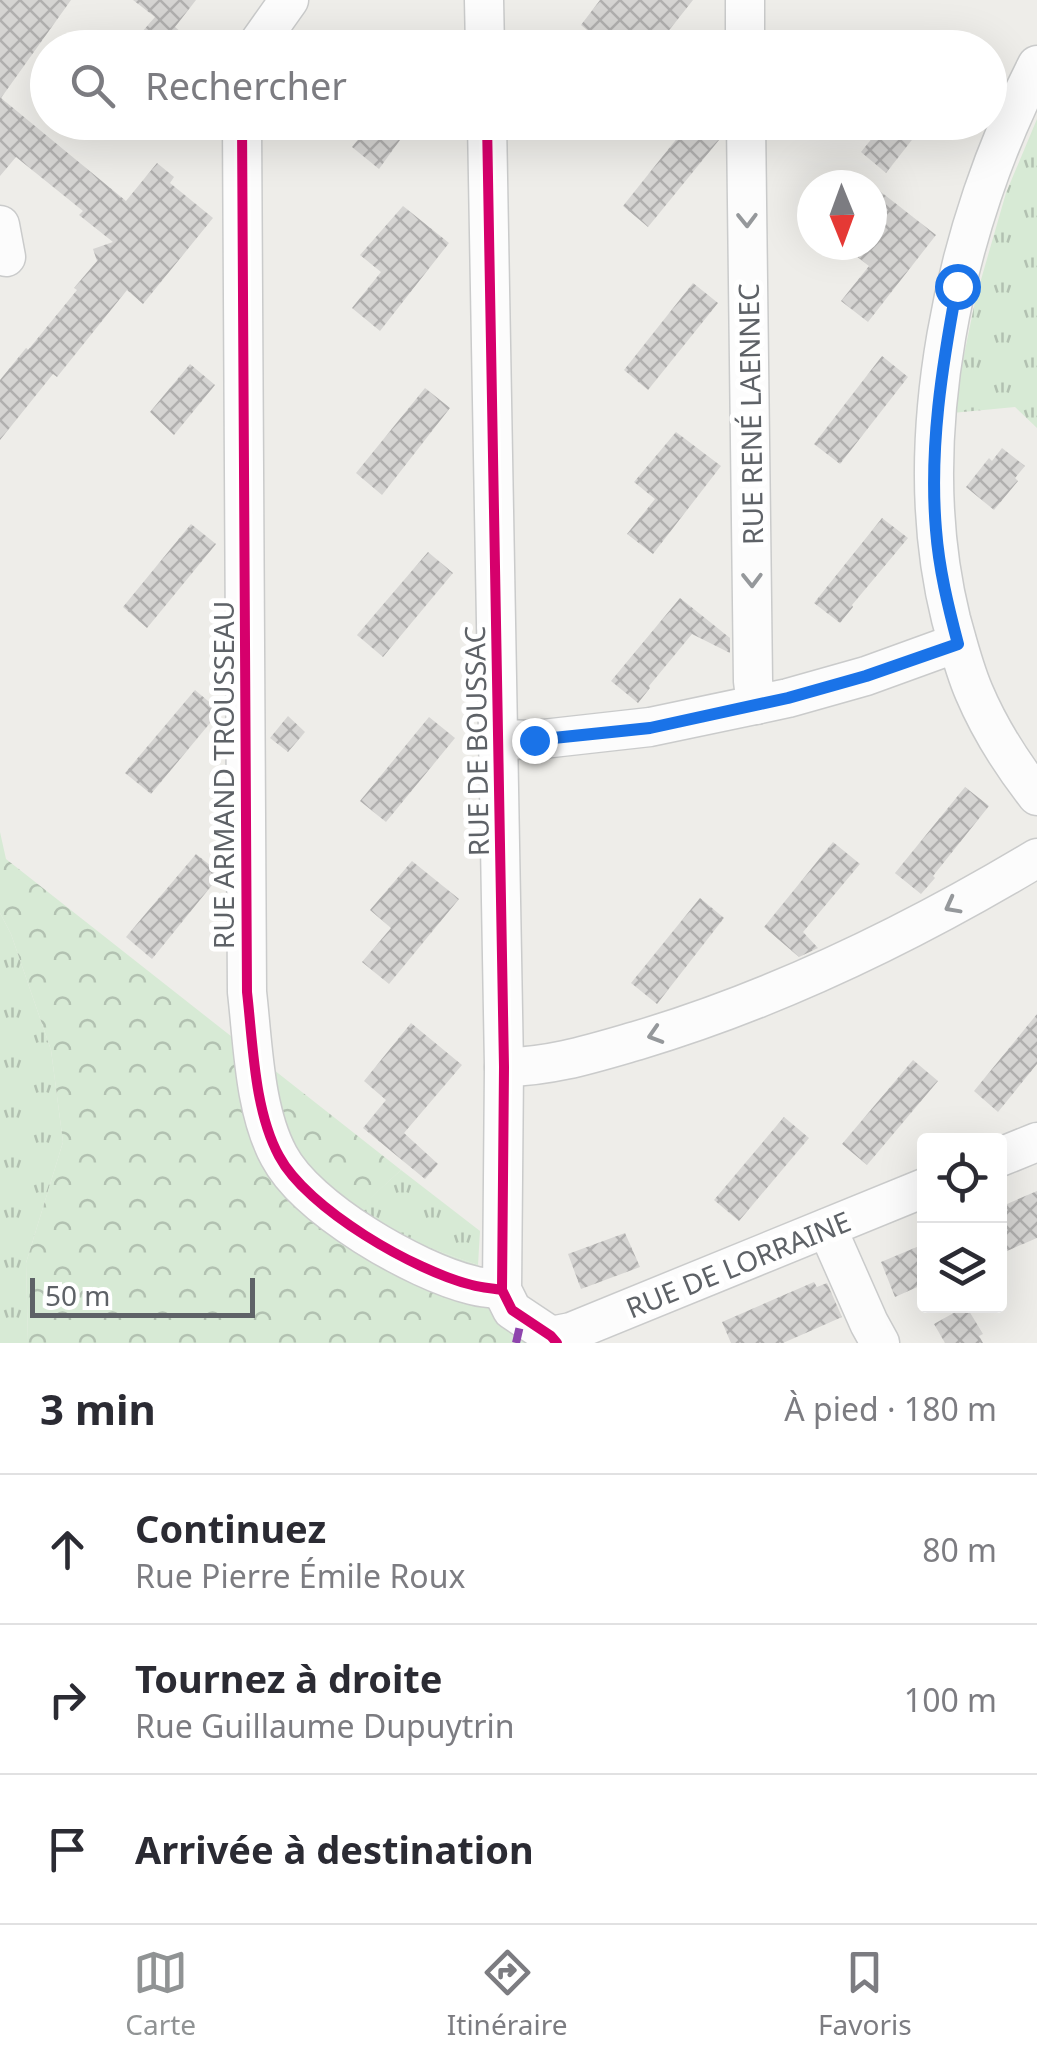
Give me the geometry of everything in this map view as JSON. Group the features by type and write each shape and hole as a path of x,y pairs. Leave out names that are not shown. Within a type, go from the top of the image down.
{"street":[{"path":"268,30 289,0"},
{"path":"484,0 485,30"},
{"path":"745,0 746,30"},
{"path":"1007,127 1037,65"},
{"name":"RUE ARMAND TROUSSEAU","path":"242,140 246,992 265,1120 278,1155 297,1184 326,1210 415,1264 471,1285 502,1290"},
{"name":"RUE DE BOUSSAC","path":"487,140 504,1066 502,1290"},
{"name":"RUE RENÉ LAENNEC","path":"746,140 756,704"},
{"path":"1002,140 972,226 943,361 936,419 936,526 946,597 973,691 1006,754 1037,796"},
{"path":"499,739 534,740 650,728 866,676 958,644"},
{"path":"504,1066 574,1059 696,1023 882,945 1037,858"},
{"path":"1007,1154 1037,1142"},
{"name":"RUE DE LORRAINE","path":"554,1339 917,1191"},
{"path":"826,1228 880,1343"},
{"path":"502,1290 512,1310 554,1339"}],"green space":[{"path":"1037,119 1037,428 1015,407 952,413 976,297 1006,193"},
{"path":"0,832 6,859 401,1170 359,1209 399,1237 478,1265 491,1308 541,1343 28,1343 26,1263 63,1142 51,1050 0,913"},
{"path":"0,913 51,1050 63,1142 26,1263 28,1343 0,1343"},
{"path":"401,1170 480,1231 478,1265 399,1237 358,1209"}],"building":[{"path":"0,0 71,0 50,30 30,30 30,57 1,98 30,122 30,140 52,140 126,201 157,163 174,177 170,183 213,218 143,304 127,290 0,440 0,380 77,290 74,288 97,261 93,249 113,242 79,215 83,211 16,157 0,176"},
{"path":"133,0 196,0 175,27 179,30 144,30 155,17"},
{"path":"600,0 693,0 669,30 587,30 581,25"},
{"path":"358,140 400,140 379,169 352,147"},
{"path":"676,140 719,140 648,227 623,206"},
{"path":"871,140 912,140 887,172 861,152"},
{"path":"887,197 936,235 868,322 841,301 869,266 861,260 887,260"},
{"path":"403,206 449,243 380,331 352,308 381,272 360,255"},
{"path":"693,283 718,303 648,390 624,370"},
{"path":"882,356 908,377 840,464 814,444"},
{"path":"190,364 215,385 174,435 150,412"},
{"path":"425,388 450,408 382,495 356,473"},
{"path":"676,432 721,466 653,554 627,534 655,499 634,482"},
{"path":"1002,448 1025,466 994,510 966,487"},
{"path":"882,518 908,538 840,623 814,603"},
{"path":"191,524 216,544 147,628 123,607"},
{"path":"428,552 453,573 383,657 357,635"},
{"path":"680,598 730,638 730,653 692,634 638,703 611,681"},
{"path":"195,690 220,711 151,794 125,773"},
{"path":"288,716 305,732 288,752 270,738"},
{"path":"429,717 455,738 386,822 360,801"},
{"path":"965,787 989,806 921,894 895,873"},
{"path":"833,842 860,864 803,932 818,948 799,957 764,927"},
{"path":"196,854 221,874 152,959 126,937"},
{"path":"412,861 459,899 389,984 362,962 391,928 370,910"},
{"path":"700,898 724,918 657,1004 631,983"},
{"path":"1037,1014 1037,1064 998,1112 974,1091"},
{"path":"411,1023 462,1065 404,1133 438,1164 425,1179 363,1128 386,1100 364,1081"},
{"path":"913,1060 938,1081 867,1165 842,1144"},
{"path":"784,1117 809,1138 739,1221 714,1200"},
{"path":"1037,1191 1037,1238 1007,1251 1007,1223 1007,1204"},
{"path":"625,1233 640,1267 581,1289 568,1254"},
{"path":"917,1247 917,1287 895,1297 881,1262"},
{"path":"814,1282 817,1287 827,1283 842,1317 783,1343 731,1343 722,1322"},
{"path":"954,1313 970,1313 983,1334 979,1336 983,1343 945,1343 934,1324"}],"marked path":[{"path":"516,1343 522,1317"}],"cycle path":[{"path":"242,140 247,992 259,1097 279,1156 313,1197 393,1252 448,1278 502,1290"},
{"path":"487,140 504,1067 502,1290 512,1310 557,1343"}],"route":[{"path":"534,740 650,728 788,698 958,644 940,562 934,469 943,361 957,286"}]}
